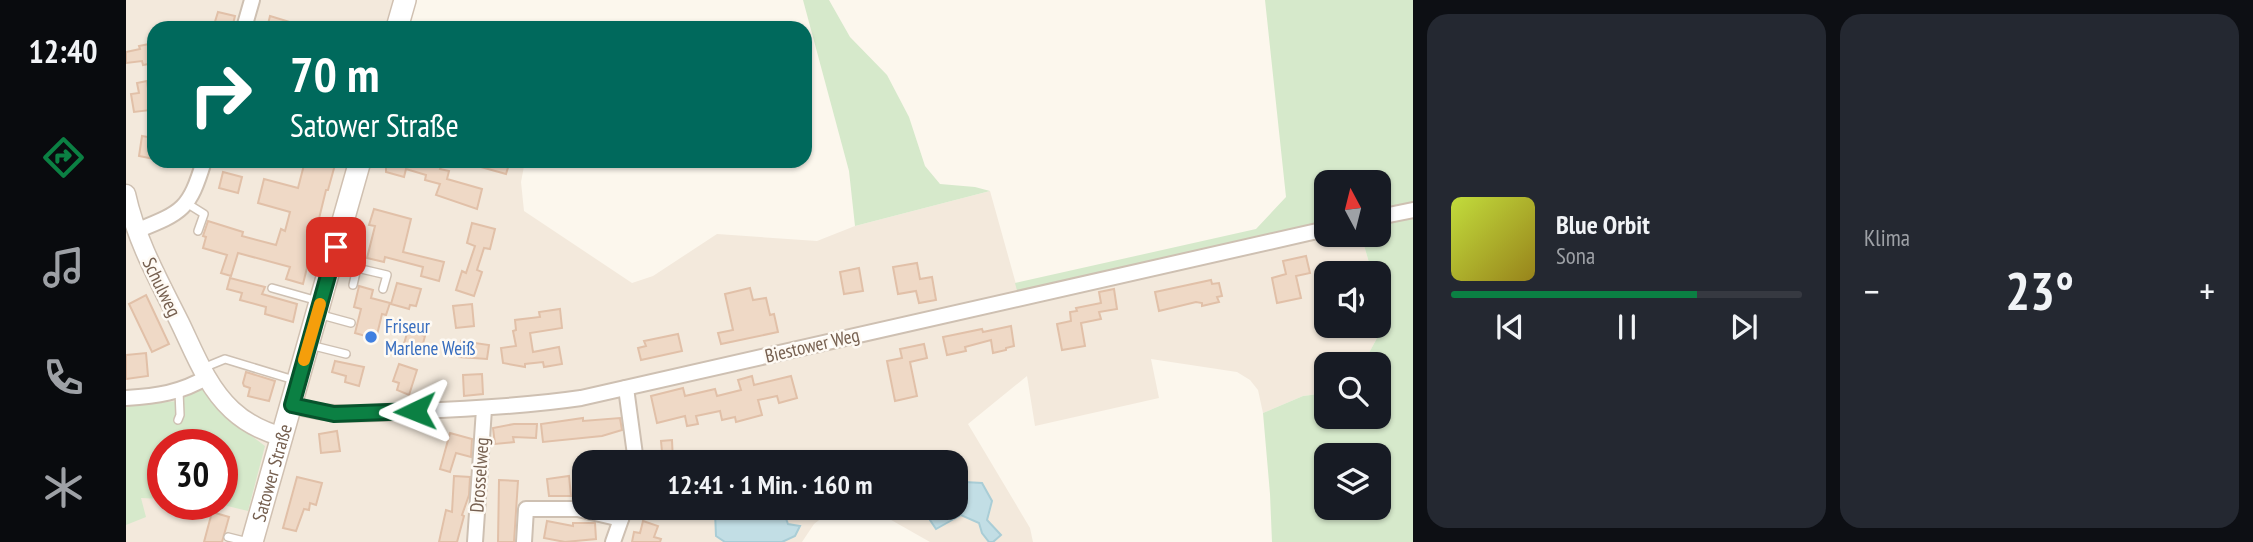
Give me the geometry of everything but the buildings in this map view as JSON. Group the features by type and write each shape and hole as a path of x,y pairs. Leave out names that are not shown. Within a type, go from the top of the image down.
{"main road":[{"path":"399,21 405,0"},
{"name":"Satower Straße","path":"251,542 309,345 315,309 332,261 358,168"}],"street":[{"path":"246,21 252,0"},
{"path":"136,231 188,204 202,168"},
{"name":"Schulweg","path":"126,194 136,231 204,372 221,398 244,419 261,430 283,437"},
{"path":"1391,215 1413,210"},
{"name":"Biestower Weg","path":"292,405 334,414 484,409 554,402 1314,232"},
{"path":"126,398 153,397 179,391 204,372"},
{"path":"626,388 634,450"},
{"name":"Drosselweg","path":"475,542 484,409"},
{"path":"524,542 526,509 572,509"},
{"path":"613,542 621,520"}],"lane":[{"path":"188,204 204,214 198,231"},
{"path":"332,261 387,275 383,289"},
{"path":"353,285 357,268"},
{"path":"272,288 351,323"},
{"path":"309,345 346,354"},
{"path":"204,372 225,359 298,381"},
{"path":"179,391 179,417 188,418"},
{"path":"228,537 251,542"}],"shaded area":[{"path":"126,0 405,0 399,21 147,21 147,168 524,168 521,182 524,211 632,283 653,276 717,234 817,241 855,226 990,191 1021,302 1314,238 1314,247 1364,247 1369,261 1314,261 1314,338 1377,338 1369,352 1314,352 1314,395 1303,396 1263,413 1258,390 1250,380 1237,372 1151,359 1159,398 1035,426 1027,376 968,424 1030,528 1033,542 930,542 891,520 968,520 968,450 572,450 572,520 819,520 802,542 126,542"}],"green space":[{"path":"803,0 829,0 850,37 887,75 909,117 925,166 940,184 990,191 855,226 849,171 812,33 812,21 809,21"},
{"path":"1265,0 1413,0 1413,542 1272,542 1263,413 1303,396 1314,395 1314,429 1391,429 1391,352 1369,352 1377,338 1391,338 1391,261 1369,261 1364,247 1391,247 1391,170 1314,170 1314,237 1020,302 1015,283 1256,229 1286,197"},
{"path":"204,388 226,417 265,446 248,511 238,509 238,429 147,429 147,498 141,498 146,517 126,525 126,406 177,401"}],"water":[{"path":"968,482 982,483 992,501 987,520 1001,535 989,542 979,523 968,518"},
{"path":"715,520 787,520 788,524 800,526 795,536 782,542 725,542 716,536"},
{"path":"930,520 952,520 936,529"}],"slow traffic":[{"path":"304,360 320,304"}],"place":[{"name":"Friseur Marlene Weiß","path":"371,337"}],"route":[{"path":"336,247 292,405 323,414 415,411"}]}
